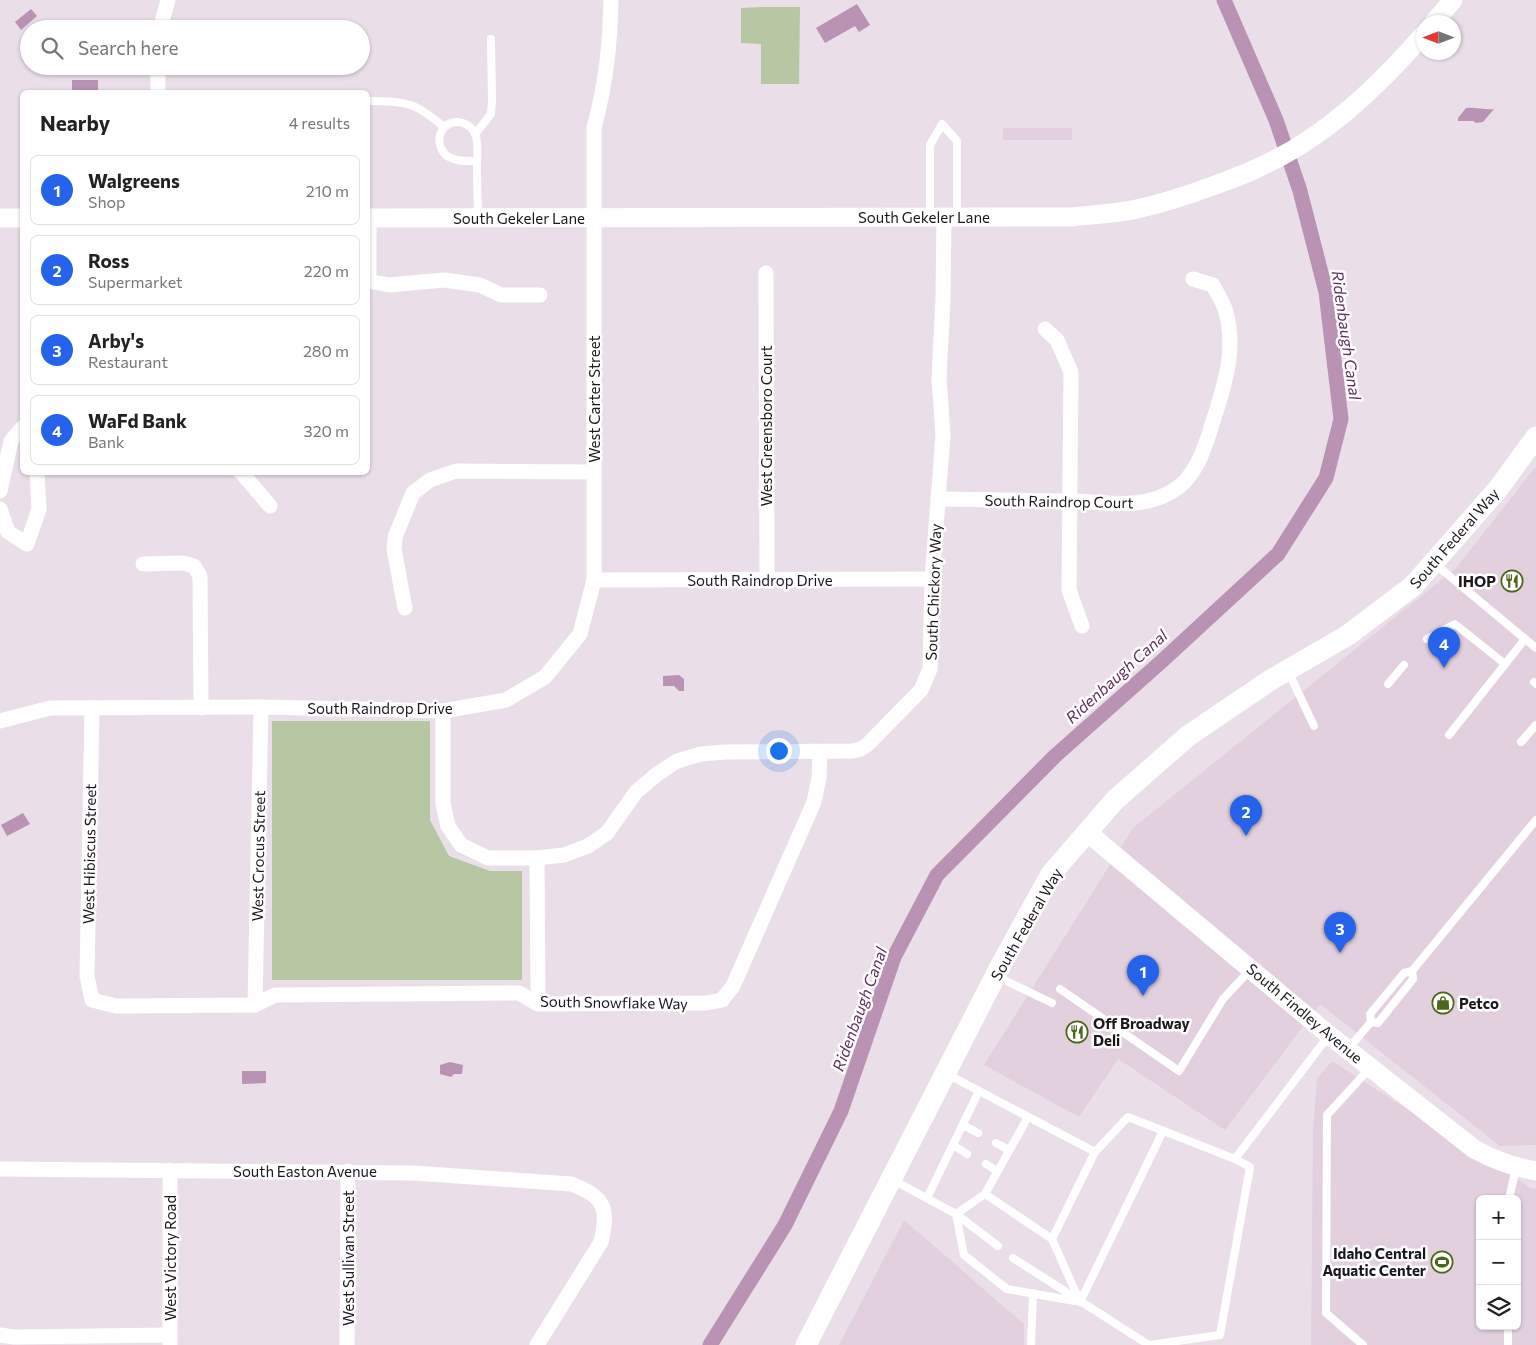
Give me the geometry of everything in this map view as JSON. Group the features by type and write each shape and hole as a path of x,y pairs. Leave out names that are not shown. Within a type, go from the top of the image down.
{"main road":[{"name":"South Federal Way","path":"806,1345 995,976 1051,874 1115,800 1188,736 1288,670 1348,636 1414,586 1498,489 1536,437"}],"street":[{"path":"162,20 168,0"},
{"name":"West Carter Street","path":"594,580 594,128 607,67 611,0"},
{"path":"1440,15 1453,0"},
{"name":"South Gekeler Lane","path":"370,218 1070,217 1128,210 1174,199 1219,184 1271,162 1297,147 1338,119 1382,78 1416,42"},
{"path":"158,75 158,90"},
{"name":"South Chickory Way","path":"444,711 443,804 448,826 462,845 488,858 537,858 564,854 588,846 607,833 636,792 677,761 701,754 725,752 852,751 861,749 868,744 922,690 930,669 932,579 943,435 938,378 943,300 944,217"},
{"path":"0,218 20,218"},
{"name":"West Greensboro Court","path":"766,273 767,580"},
{"name":"South Raindrop Court","path":"938,500 1134,503 1168,495 1181,484 1194,469 1204,448 1230,357 1230,332 1226,311 1222,302 1213,285 1192,279"},
{"path":"370,281 389,285 444,280 480,285 501,295 540,295"},
{"path":"1045,329 1058,340 1072,372 1069,590 1082,626"},
{"path":"0,491 11,441 20,430"},
{"path":"405,608 394,550 395,537 414,493 430,480 456,471 594,472"},
{"path":"0,509 8,532 27,544 39,509 37,475"},
{"path":"244,475 270,506"},
{"path":"143,564 183,563 194,566 200,576 201,708"},
{"name":"South Raindrop Drive","path":"0,721 50,708 261,707 444,711 506,700 545,677 580,634 594,580 932,579"},
{"name":"West Crocus Street","path":"256,1005 261,707"},
{"name":"West Hibiscus Street","path":"92,708 87,976 92,1000"},
{"name":"South Snowflake Way","path":"92,1000 116,1006 256,1005 275,994 519,993 538,1004 707,1003 722,1000 734,986 814,802 819,778 820,752"},
{"name":"South Findley Avenue","path":"1087,832 1329,1035 1474,1149 1516,1168 1536,1171"},
{"path":"537,858 538,1004"},
{"name":"South Easton Avenue","path":"0,1169 414,1173 571,1184 586,1189 603,1204 606,1223 601,1242 537,1345"},
{"name":"West Victory Road","path":"170,1170 170,1340"},
{"name":"West Sullivan Street","path":"347,1345 348,1172"},
{"path":"0,1335 14,1337 170,1340"}],"lane":[{"path":"475,134 490,114 492,100 491,39"},
{"path":"370,101 402,102 413,105 430,115 444,127"},
{"path":"477,161 457,160 447,156 441,148 439,138 441,130 456,122 464,123 475,134 477,161 478,218"},
{"path":"942,124 956,141 944,217 930,144 942,124"},
{"path":"1434,563 1536,648"},
{"path":"1427,639 1455,624 1505,664"},
{"path":"1449,734 1525,639"},
{"path":"1388,684 1404,665"},
{"path":"1288,670 1314,726"},
{"path":"1521,742 1536,725"},
{"path":"1348,1049 1371,1022 1370,1014 1404,973 1412,971 1536,820"},
{"path":"1060,989 1179,1071 1223,999 1252,969"},
{"path":"1371,1022 1378,1023 1413,979 1412,971"},
{"path":"995,976 1052,1003"},
{"path":"1235,1159 1329,1035"},
{"path":"1363,1345 1326,1313 1327,1115 1371,1067"},
{"path":"946,1073 1095,1152"},
{"path":"927,1198 980,1091"},
{"path":"956,1214 985,1194 1028,1117"},
{"path":"1013,1258 1149,1345 1220,1335 1250,1167 1235,1159 1128,1117 1095,1152 1052,1239"},
{"path":"963,1125 978,1133"},
{"path":"1080,1302 1164,1131"},
{"path":"996,1143 1010,1150"},
{"path":"953,1145 967,1154"},
{"path":"986,1164 997,1171"},
{"path":"1510,1195 1516,1168"},
{"path":"892,1179 956,1214 998,1246"},
{"path":"985,1194 1052,1239 1080,1302"},
{"path":"956,1214 964,1255 1007,1289 1080,1302"},
{"path":"1030,1345 1033,1293"},
{"path":"1508,1330 1508,1345"}],"shaded area":[{"path":"857,4 870,25 859,32 855,26 825,43 816,28"},
{"path":"31,9 37,16 32,20 20,20 20,29 15,22"},
{"path":"72,80 98,80 98,90 72,90"},
{"path":"1466,108 1494,109 1483,122 1458,121 1458,118"},
{"path":"1003,128 1072,128 1072,140 1003,140"},
{"path":"1536,466 1536,1145 1500,1146 1320,1004 1225,1130 1118,1059 1079,1117 984,1065 1133,828 1456,568"},
{"path":"679,675 684,679 684,691 679,691 674,686 663,686 663,676"},
{"path":"23,813 30,824 7,836 1,825"},
{"path":"1332,1061 1531,1188 1536,1188 1536,1345 1311,1345 1313,1130 1317,1078"},
{"path":"450,1062 463,1065 462,1074 454,1074 451,1077 440,1074 440,1065"},
{"path":"242,1071 266,1071 266,1083 242,1084"},
{"path":"904,1220 1024,1324 1024,1345 839,1345"}],"green space":[{"path":"800,7 799,84 761,84 761,44 741,43 741,8"},
{"path":"272,721 430,721 430,820 449,856 490,871 522,871 522,980 272,980"}],"waterway":[{"name":"Ridenbaugh Canal","path":"710,1345 785,1225 841,1111 894,957 937,875 1055,756 1278,554 1326,478 1341,419 1326,292 1300,191 1276,120 1224,0"}],"place":[{"name":"IHOP","path":"1512,581"},
{"name":"WaFd Bank","path":"1444,668"},
{"name":"Ross","path":"1246,836"},
{"name":"Arby's","path":"1340,953"},
{"name":"Walgreens","path":"1143,996"},
{"name":"Petco","path":"1443,1003"},
{"name":"Off Broadway Deli","path":"1077,1032"},
{"name":"Idaho Central Aquatic Center","path":"1442,1262"}]}
